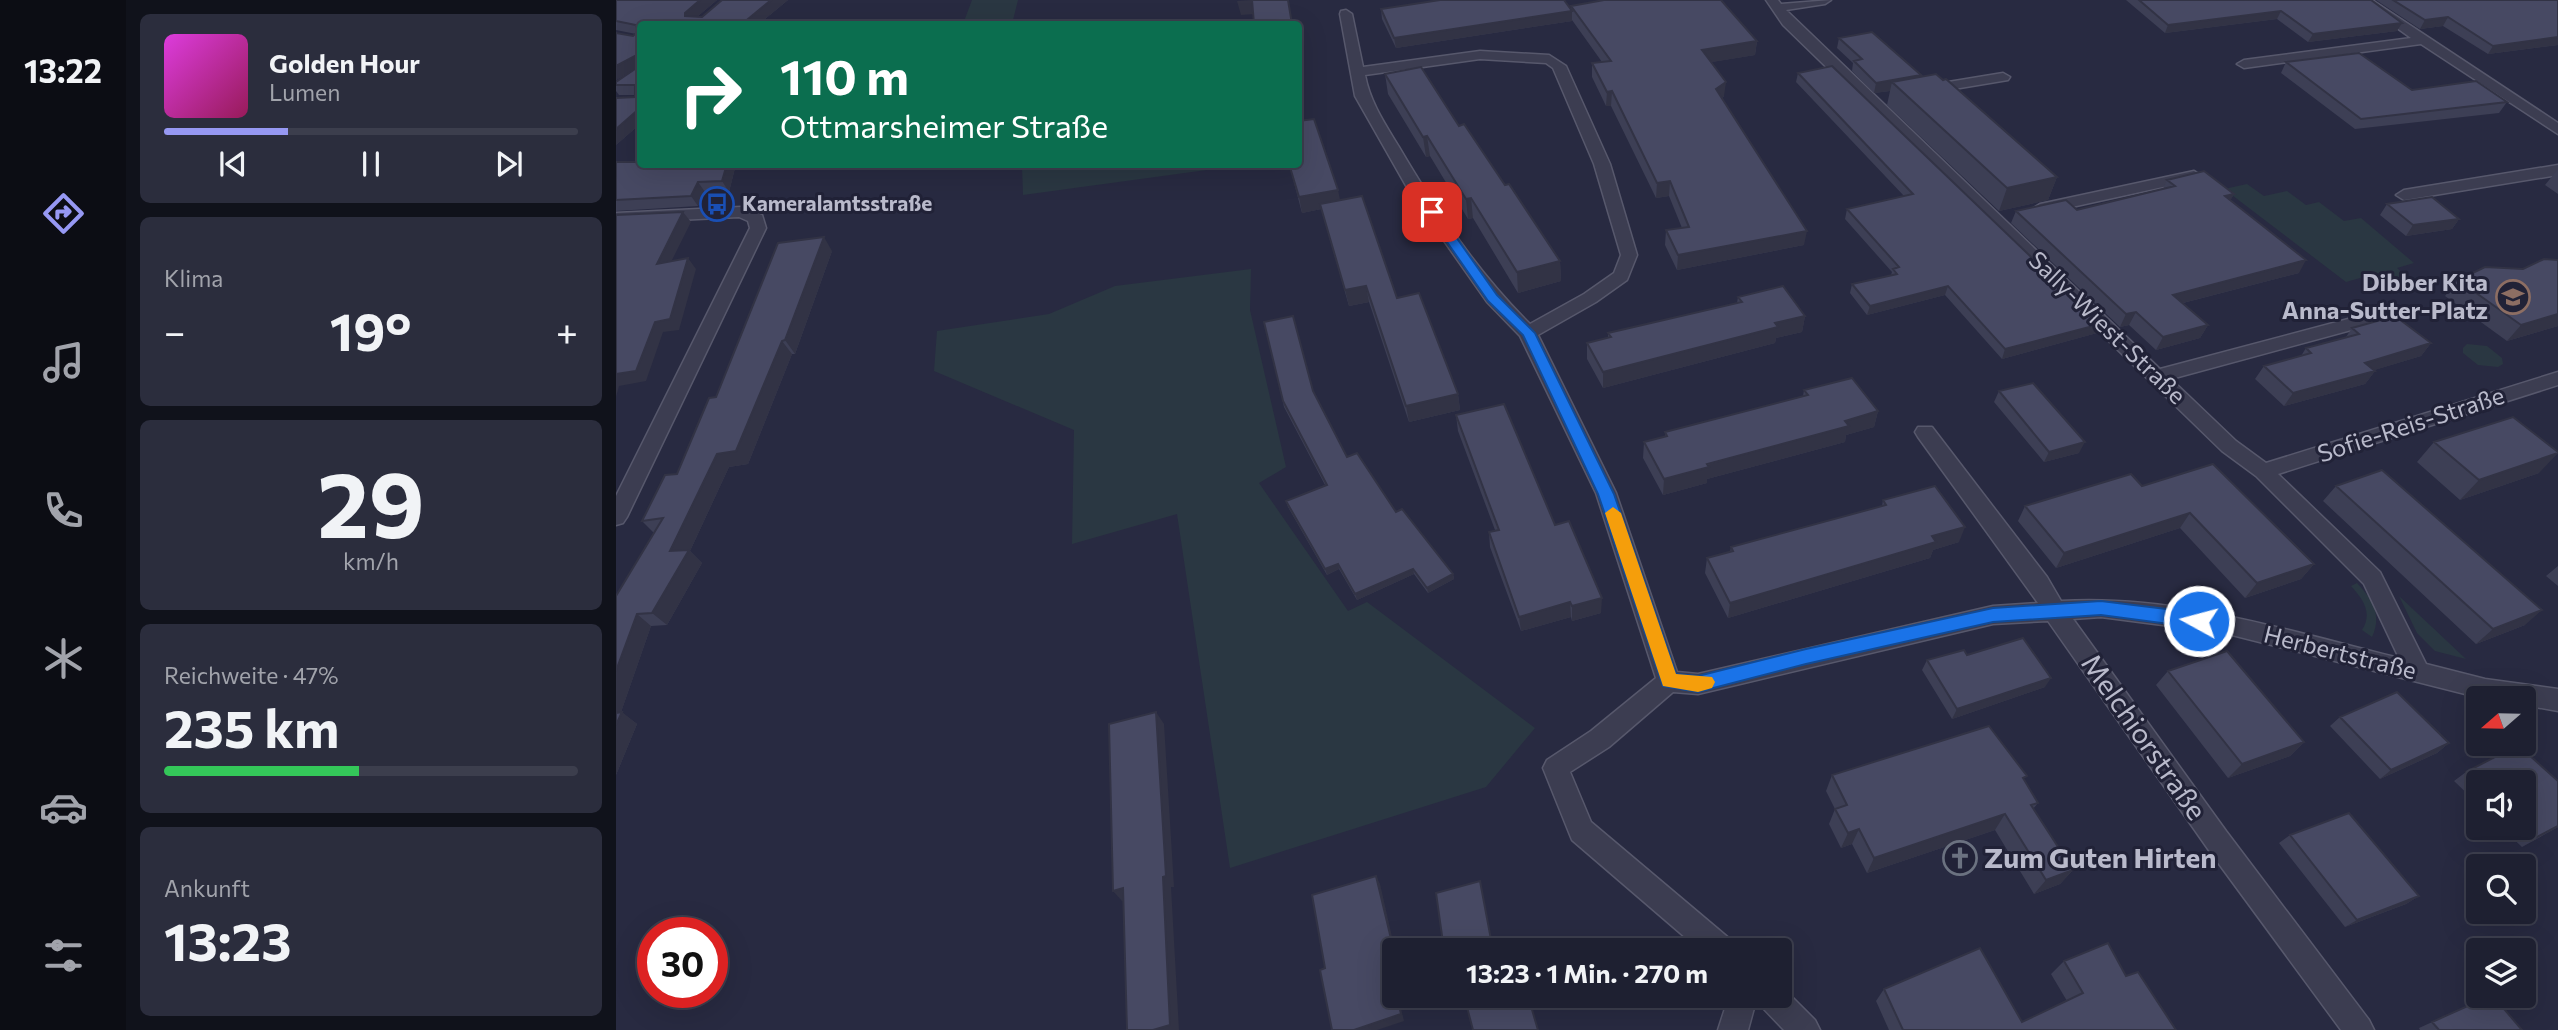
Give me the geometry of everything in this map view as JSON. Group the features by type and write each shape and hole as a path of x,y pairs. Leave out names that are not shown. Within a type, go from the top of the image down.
{"street":[{"path":"1775,4 1825,0"},
{"path":"2364,0 2558,130"},
{"name":"Sally-Wiest-Straße","path":"1775,4 1788,22 2008,217 2157,376 2229,446 2263,471 2372,578 2418,672"},
{"path":"1346,14 1362,96 1417,191 1493,298 1528,333 1606,494 1669,681 1600,739 1556,768 1581,831 1707,938"},
{"path":"2244,64 2423,40"},
{"path":"1358,72 1480,55 1539,58 1559,66 1602,164 1629,255 1621,276 1590,298 1528,333"},
{"path":"1907,93 2003,77"},
{"path":"2404,195 2558,170"},
{"path":"2008,217 2198,175"},
{"path":"616,218 741,212 756,219 758,228 616,517"},
{"path":"2157,376 2382,316"},
{"name":"Sofie-Reis-Straße","path":"2263,471 2558,378"},
{"name":"Melchiorstraße","path":"1925,432 2039,583 2055,612 2217,840 2359,1030"},
{"name":"Herbertstraße","path":"1669,681 1698,684 1993,615 2101,608 2224,624 2485,689 2558,700"},
{"path":"1733,1030 1739,1008"},
{"path":"1783,1008 1805,1030"}],"shaded area":[{"path":"972,0 1018,0 1013,21 964,21"},
{"path":"1022,168 1221,168 1023,195"},
{"path":"2247,184 2264,196 2287,191 2306,205 2319,202 2344,221 2361,218 2414,263 2397,268 2408,278 2409,285 2398,292 2391,292 2377,289 2360,278 2346,282 2224,189"},
{"path":"1251,269 1250,310 1286,467 1259,483 1348,611 1367,602 1535,728 1486,787 1230,868 1177,514 1072,544 1074,430 934,371 937,331 1049,314 1115,286"},
{"path":"2467,344 2487,346 2502,358 2503,364 2498,367 2478,365 2463,353"},
{"path":"2357,583 2376,615 2372,637 2362,630 2367,612 2363,601 2351,586"},
{"path":"2399,596 2466,659 2435,651 2417,633"}],"building":[{"path":"616,0 700,0 685,16 702,17 722,0 771,0 746,21 637,21 637,111 616,129 616,98 635,97 635,85 616,85 616,82 635,69 635,56 616,66 616,33 633,36 636,33 636,25 616,21"},
{"path":"1252,0 1288,0 1292,21 1254,21"},
{"path":"1440,0 1564,0 1572,11 1394,38 1381,9"},
{"path":"1604,0 1721,0 1757,41 1702,50 1726,82 1716,89 1807,231 1678,255 1666,230 1689,227 1670,181 1657,183 1612,91 1607,92 1592,63 1611,61 1571,6"},
{"path":"2139,0 2371,0 2402,23 2313,34 2281,11 2168,25"},
{"path":"2393,0 2558,0 2558,37 2493,46 2448,17 2425,20"},
{"path":"1872,32 1921,75 1876,83 1854,61 1862,59 1839,38"},
{"path":"2359,53 2412,90 2476,81 2507,102 2361,119 2286,62"},
{"path":"1832,66 2101,324 2005,349 1948,286 1870,306 1852,284 1897,274 1893,269 1899,267 1847,209 1913,194 1798,73"},
{"path":"1421,67 1459,126 1464,124 1505,185 1509,184 1560,261 1517,272 1471,198 1466,199 1427,136 1423,137 1385,74"},
{"path":"1936,74 1943,80 1946,79 2057,177 2007,188 1892,82"},
{"path":"1314,119 1338,190 1299,197 1290,168 1302,168 1302,120"},
{"path":"616,162 637,162 637,168 726,168 722,181 698,182 691,196 616,200"},
{"path":"2204,171 2234,194 2225,196 2306,260 2173,295 2208,325 2163,337 2136,312 2126,314 2016,211 2066,200 2077,210 2175,186 2167,180"},
{"path":"1362,196 1397,298 1419,293 1458,394 1406,406 1366,286 1345,290 1320,204"},
{"path":"2432,197 2459,219 2413,225 2387,204"},
{"path":"683,212 657,264 688,258 670,319 655,322 636,371 616,374 616,215"},
{"path":"824,237 785,340 782,341 736,451 717,454 670,551 689,550 652,613 637,614 616,671 616,596 663,518 642,521 665,475 677,474 709,398 716,397 778,243"},
{"path":"2544,259 2558,260 2558,314 2521,325 2458,280 2485,267 2523,269"},
{"path":"1783,286 1805,316 1775,323 1778,327 1603,372 1587,343 1611,337 1608,333 1742,302 1738,297"},
{"path":"1293,316 1313,391 1347,457 1357,453 1396,512 1402,509 1453,574 1427,588 1413,569 1355,594 1338,564 1325,569 1286,501 1327,485 1283,401 1264,322"},
{"path":"2395,316 2431,343 2365,363 2375,371 2293,393 2264,366 2311,353 2306,348 2359,334 2352,328"},
{"path":"1852,378 1878,411 1845,421 1849,426 1707,464 1709,467 1664,479 1644,442 1667,436 1665,432 1808,395 1804,390"},
{"path":"2033,383 2085,442 2049,452 1999,391"},
{"path":"1504,404 1555,525 1569,521 1602,598 1572,606 1570,602 1519,617 1489,532 1499,530 1456,415"},
{"path":"2513,417 2558,453 2479,480 2434,442"},
{"path":"2213,464 2314,564 2257,583 2190,513 2064,553 2025,506 2131,474 2142,486"},
{"path":"2382,470 2542,610 2493,629 2336,486"},
{"path":"1935,486 1965,527 1932,536 1936,542 1730,603 1707,558 1733,551 1731,547 1886,505 1883,500"},
{"path":"2023,638 2051,678 1957,709 1927,660 1964,650 1967,655"},
{"path":"2227,651 2304,742 2242,764 2168,671"},
{"path":"2397,692 2449,743 2391,770 2340,717"},
{"path":"622,712 616,725 616,713"},
{"path":"1156,712 1166,876 1163,877 1170,1025 1153,1030 1127,1030 1123,888 1113,891 1109,724"},
{"path":"1989,726 2027,776 2023,778 2038,803 2031,805 2073,870 2046,880 2005,814 1874,858 1859,829 1848,833 1835,809 1847,805 1832,775"},
{"path":"2497,756 2530,756 2558,781 2558,826 2536,837 2536,770 2470,770"},
{"path":"2349,813 2419,896 2357,920 2290,835"},
{"path":"1376,876 1391,938 1382,938 1382,1008 1400,1008 1401,1014 1354,1030 1332,1030 1320,970 1325,968 1312,895"},
{"path":"1480,881 1491,938 1442,938 1436,893"},
{"path":"2108,943 2126,976 2138,972 2176,1030 1903,1030 1884,989 1980,948 2022,1022 2083,993 2064,961"},
{"path":"2466,1007 2503,1008 2522,1030 2439,1030 2432,1022"},
{"path":"1467,1008 1532,1008 1538,1030 1473,1030"}],"slow traffic":[{"path":"1613,513 1669,681 1698,684 1706,682"}],"place":[{"name":"Kameralamtsstraße","path":"717,204"},
{"name":"Dibber Kita Anna-Sutter-Platz","path":"2513,297"},
{"name":"Zum Guten Hirten","path":"1960,858"}],"route":[{"path":"1432,212 1493,298 1528,333 1606,494 1669,681 1698,684 1993,615 2101,608 2199,621"}]}
